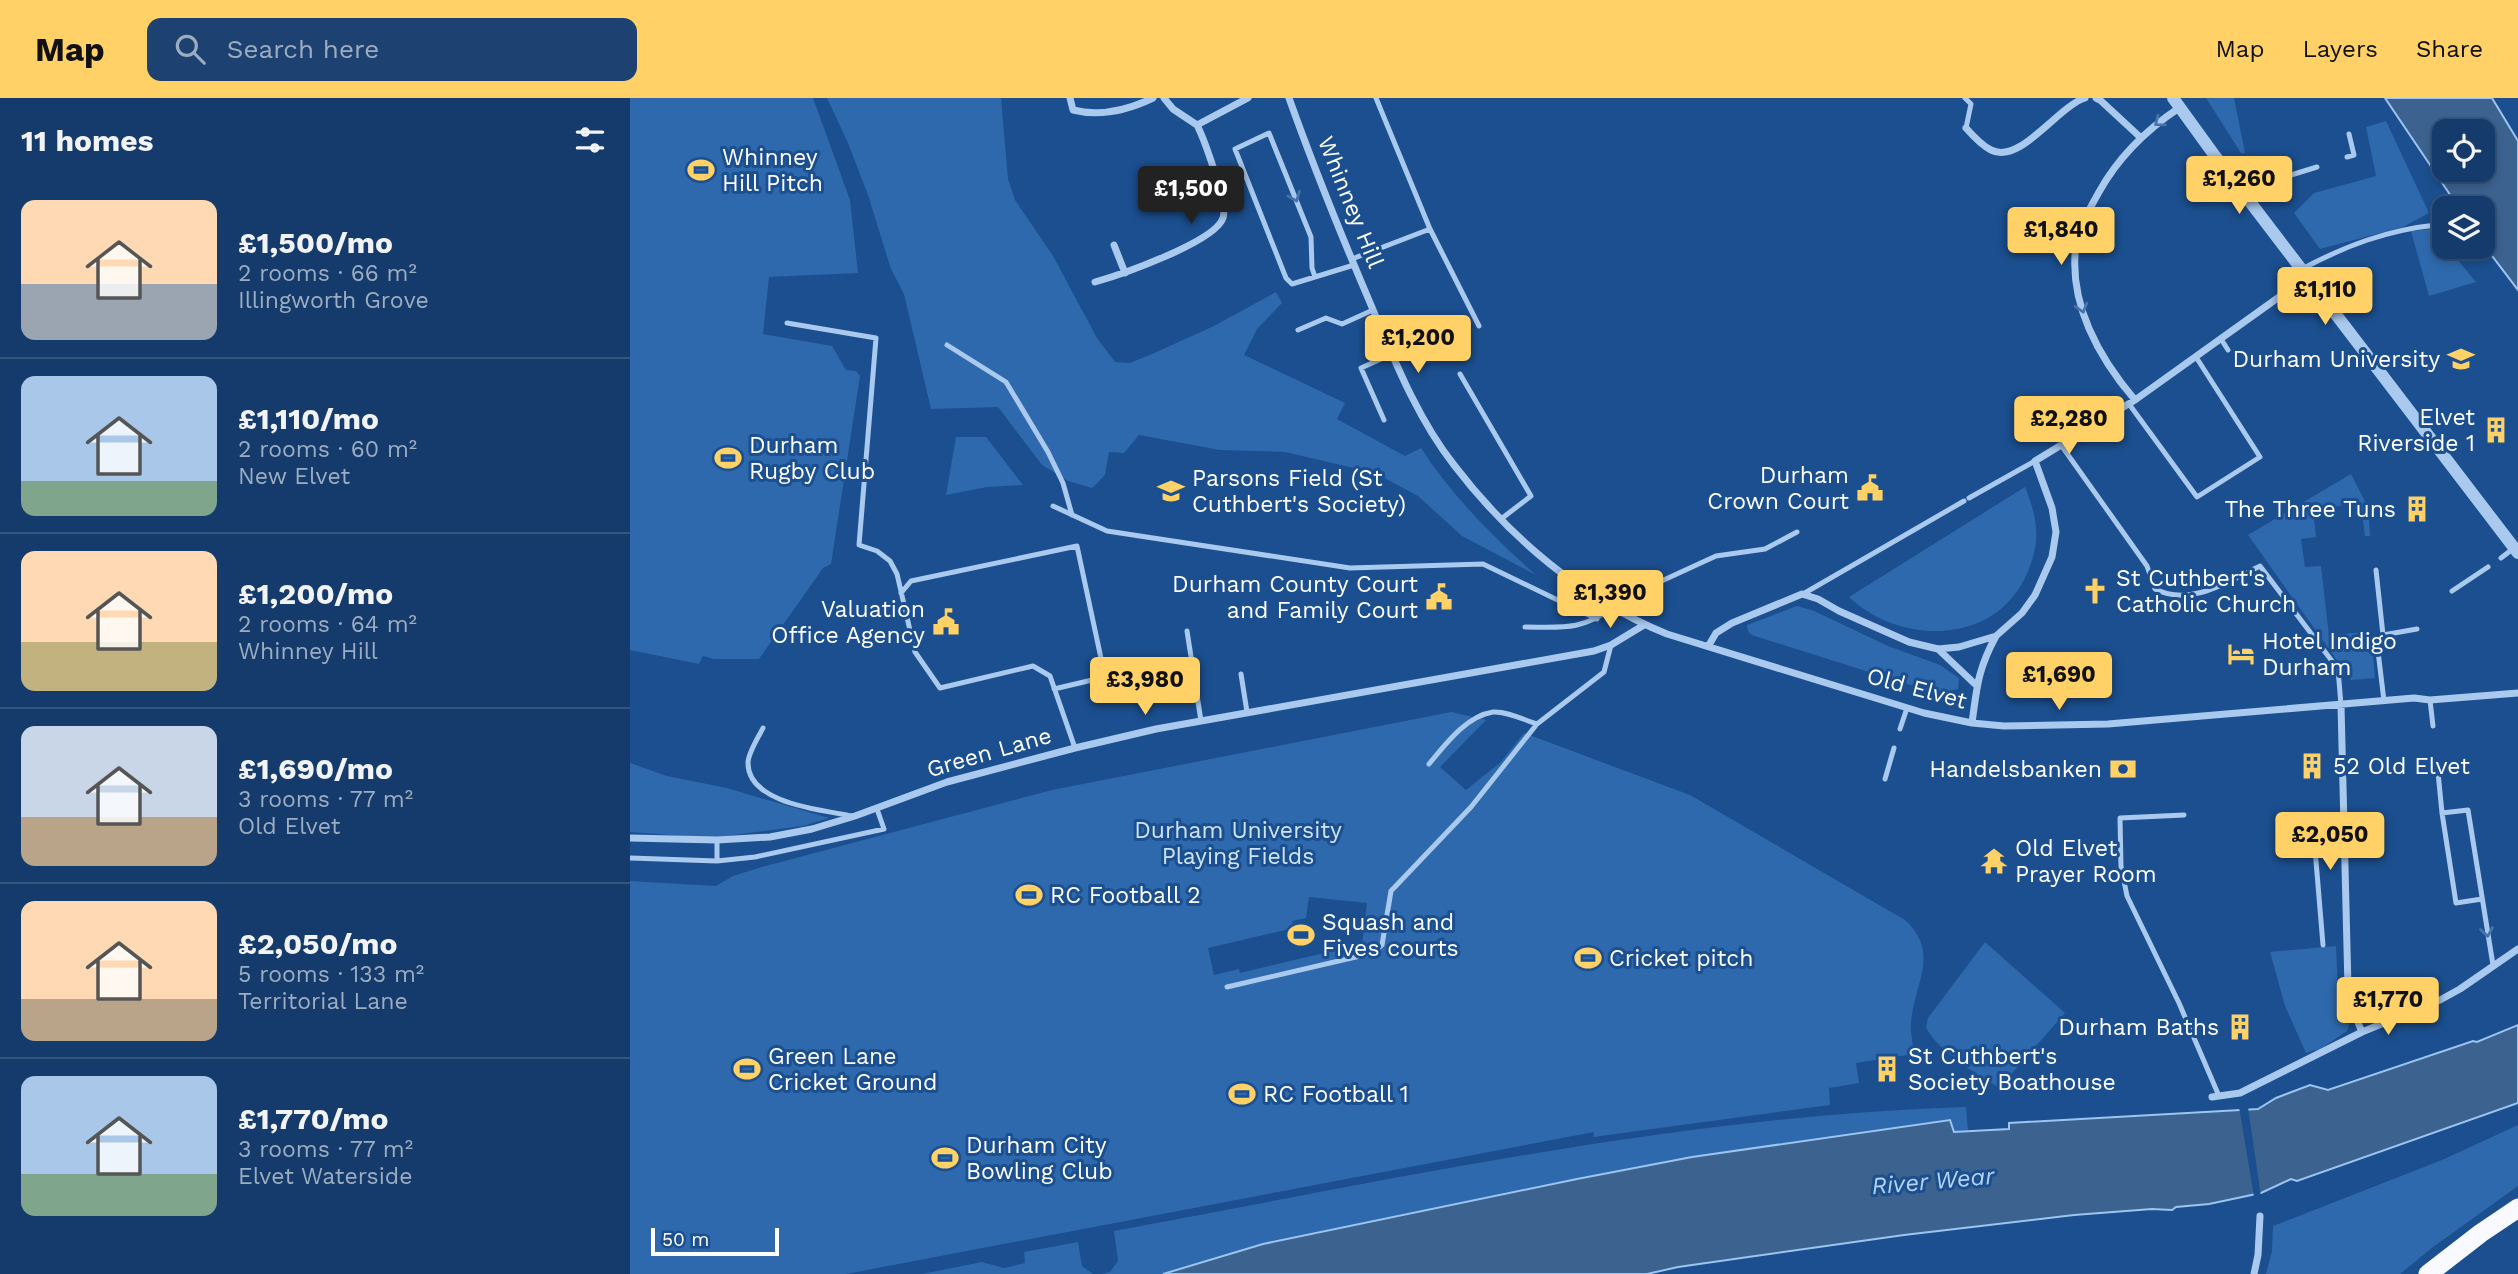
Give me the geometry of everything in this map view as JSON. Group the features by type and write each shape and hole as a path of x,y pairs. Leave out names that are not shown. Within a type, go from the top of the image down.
{"highway":[{"path":"2428,1274 2518,1208"}],"street":[{"path":"1070,98 1073,110 1091,115 1133,108 1153,98"},
{"path":"1095,282 1164,258 1214,229 1223,219 1224,209 1197,125 1173,109 1164,98"},
{"path":"1197,125 1248,98"},
{"name":"Whinney Hill","path":"1289,98 1373,310 1432,434 1453,464 1501,519 1529,546 1612,608"},
{"path":"1966,128 1992,151 2008,153 2023,145 2050,121 2085,98"},
{"path":"2096,98 2140,137"},
{"path":"2132,402 2114,375 2085,320 2074,271 2076,243 2089,210 2110,173 2140,137 2176,103 2516,551"},
{"path":"1114,245 1125,273"},
{"path":"1972,723 1976,685 1983,661 1996,636 2022,613 2035,595 2052,557 2056,532 2052,508 2035,461 2132,402 2221,339 2304,273"},
{"path":"1709,645 1716,633 1731,623 1802,594 1818,598 1839,611 1909,642 1938,649 1959,647 1996,636"},
{"name":"Old Elvet","path":"1612,608 1667,634 1907,708 1972,723 2004,726 2108,724 2414,698 2430,700 2518,692"},
{"name":"Green Lane","path":"630,838 717,840 770,837 812,829 877,809 947,782 1075,748 1247,712 1553,659 1611,645 1644,625"},
{"path":"1938,649 1976,685"},
{"path":"2341,705 2347,988 2362,1032"},
{"path":"2216,1097 2240,1093 2362,1032 2440,1000 2518,949"},
{"path":"2254,1274 2260,1216"}],"lane":[{"path":"1376,98 1430,229 1479,326"},
{"path":"1965,98 1971,104 1966,128"},
{"path":"1315,277 1311,237 1269,133 1235,149 1286,278 1292,284 1315,277 1353,262 1430,229"},
{"path":"2347,157 2354,155 2349,134"},
{"path":"2249,202 2291,175 2317,167"},
{"path":"2304,273 2348,246 2407,228 2432,225"},
{"path":"1298,330 1326,318 1342,324 1373,310"},
{"path":"787,323 876,338 859,545 877,551 890,561 897,574 915,653 940,688 1034,666 1050,676 1075,748"},
{"path":"2221,339 2228,349"},
{"path":"947,345 1006,382 1048,452 1063,483 1072,515"},
{"path":"1384,420 1361,368 1392,354"},
{"path":"2132,402 2197,497 2260,457 2196,357"},
{"path":"1460,374 1531,496 1501,519"},
{"path":"2061,445 2147,566 2155,589 2167,595 2183,596 2213,589 2260,566 2337,669 2341,705"},
{"path":"1802,594 2035,461"},
{"path":"1053,506 1107,531 1350,568 1483,564 1597,619"},
{"path":"1629,617 1641,593 1654,584 1716,556 1765,550 1797,532"},
{"path":"901,593 911,581 1077,546 1105,677 1054,689"},
{"path":"2501,558 2516,551"},
{"path":"2452,590 2488,567"},
{"path":"2376,570 2383,635 2377,643 2384,701"},
{"path":"1525,628 1574,626 1597,619 1612,608"},
{"path":"2383,635 2417,629"},
{"path":"1187,631 1201,721"},
{"path":"1227,987 1373,953 1382,945 1391,891 1471,807 1536,724 1604,671 1611,645"},
{"path":"1241,674 1247,712"},
{"path":"2430,700 2433,726"},
{"path":"1900,729 1907,708"},
{"path":"1429,764 1455,733 1493,712 1536,724"},
{"path":"763,728 748,762 752,779 761,789 780,799 855,816"},
{"path":"1885,779 1894,748"},
{"path":"2437,762 2456,903 2482,899"},
{"path":"630,858 717,861 766,855 884,829 877,809"},
{"path":"2442,813 2468,810 2493,965"},
{"path":"2184,815 2120,818 2121,866 2127,896 2179,1003 2216,1097"},
{"path":"717,840 717,861"},
{"path":"2323,945 2315,849 2318,844 2325,842 2343,843"}],"green space":[{"path":"630,98 813,98 850,200 858,273 769,277 763,334 832,346 846,370 856,371 860,376 831,564 823,568 759,659 714,659 703,656 699,664 630,650"},
{"path":"827,98 1001,98 1008,179 1015,200 1053,256 1097,338 1115,362 1130,363 1152,354 1214,326 1276,292 1282,303 1257,329 1244,355 1345,403 1337,419 1405,456 1421,448 1446,483 1474,515 1536,575 1462,536 1418,496 1375,473 1285,452 1220,450 1139,435 1124,453 1109,452 1105,475 1092,488 1068,481 1042,465 998,407 931,409 904,294 891,269 868,195 848,143"},
{"path":"2206,98 2234,98 2245,153 2241,153"},
{"path":"2386,121 2429,213 2403,227 2320,249 2294,213 2314,193 2376,176 2366,127"},
{"path":"2432,229 2432,259 2457,259 2476,282 2429,296 2411,231"},
{"path":"956,437 986,437 1023,485 987,487 946,495"},
{"path":"2351,474 2373,517 2369,519 2370,536 2365,536 2361,503 2313,509 2316,537 2301,539 2305,567 2321,566 2329,636 2371,631 2375,678 2351,680 2248,535"},
{"path":"2025,487 2035,522 2034,554 2024,580 2009,602 1989,617 1967,627 1942,631 1917,630 1892,623 1869,612 1849,597"},
{"path":"1797,606 1814,611 1888,646 1940,665 1959,678 1958,689 1944,693 1907,684 1749,632 1747,625"},
{"name":"Durham University Playing Fields","path":"1451,712 1486,720 1440,767 1466,790 1501,762 1524,733 1690,795 1905,920 1916,932 1924,957 1911,1022 1914,1054 1856,1063 1859,1083 1829,1088 1830,1105 1593,1137 1594,1132 846,1274 630,1274 630,881 716,886 733,876 762,867 1052,790","holes":["1309,897 1367,903 1362,945 1339,943 1331,945 1332,951 1240,973 1239,969 1214,975 1208,948 1294,928 1292,921 1306,918"]},
{"path":"630,763 667,776 727,788 829,818 803,826 710,838 630,832"},
{"path":"1985,942 2065,1013 1999,1088 1948,1053 1926,1027 1928,1018"},
{"path":"2336,946 2338,993 2349,1025 2347,1031 2320,1049 2306,1053 2285,1006 2270,952"},
{"path":"1966,1107 1968,1132 1954,1132 1950,1120 1692,1157 1263,1244 1163,1274 1101,1274 1110,1272 1118,1261 1114,1231 1432,1171 1644,1136 1858,1113"},
{"path":"2518,1125 2518,1186 2400,1274 2266,1274 2272,1251 2273,1226 2442,1160"},
{"path":"1078,1242 1082,1266 1093,1274 922,1274 982,1262 1004,1268 1025,1263 1024,1252"}],"water":[{"path":"2385,98 2492,98 2518,141 2518,290 2494,259 2495,196 2451,196 2442,182 2495,182 2495,119 2432,119 2432,168"},
{"name":"River Wear","path":"2518,1025 2518,1103 2297,1181 2291,1179 2261,1193 2209,1204 2176,1207 2172,1210 2074,1215 1904,1235 1678,1267 1647,1274 1163,1274 1263,1244 1692,1157 1950,1120 1954,1132 2009,1129 2009,1123 2258,1109 2276,1098 2310,1085 2328,1090 2473,1041 2477,1042"}],"pier":[{"path":"2239,1107 2248,1107 2261,1197 2254,1197"}],"place":[{"name":"Whinney Hill Pitch","path":"701,170"},
{"name":"Durham University","path":"2461,359"},
{"name":"Elvet Riverside 1","path":"2496,430"},
{"name":"Durham Rugby Club","path":"728,458"},
{"name":"Durham Crown Court","path":"1870,488"},
{"name":"Parsons Field (St Cuthbert's Society)","path":"1171,491"},
{"name":"The Three Tuns","path":"2417,509"},
{"name":"St Cuthbert's Catholic Church","path":"2095,591"},
{"name":"Durham County Court and Family Court","path":"1439,597"},
{"name":"Valuation Office Agency","path":"946,622"},
{"name":"Hotel Indigo Durham","path":"2241,654"},
{"name":"52 Old Elvet","path":"2312,766"},
{"name":"Handelsbanken","path":"2123,769"},
{"name":"Old Elvet Prayer Room","path":"1994,861"},
{"name":"RC Football 2","path":"1029,895"},
{"name":"Squash and Fives courts","path":"1301,935"},
{"name":"Cricket pitch","path":"1588,958"},
{"name":"Durham Baths","path":"2240,1027"},
{"name":"Green Lane Cricket Ground","path":"747,1069"},
{"name":"St Cuthbert's Society Boathouse","path":"1887,1069"},
{"name":"RC Football 1","path":"1242,1094"},
{"name":"Durham City Bowling Club","path":"945,1158"}]}
